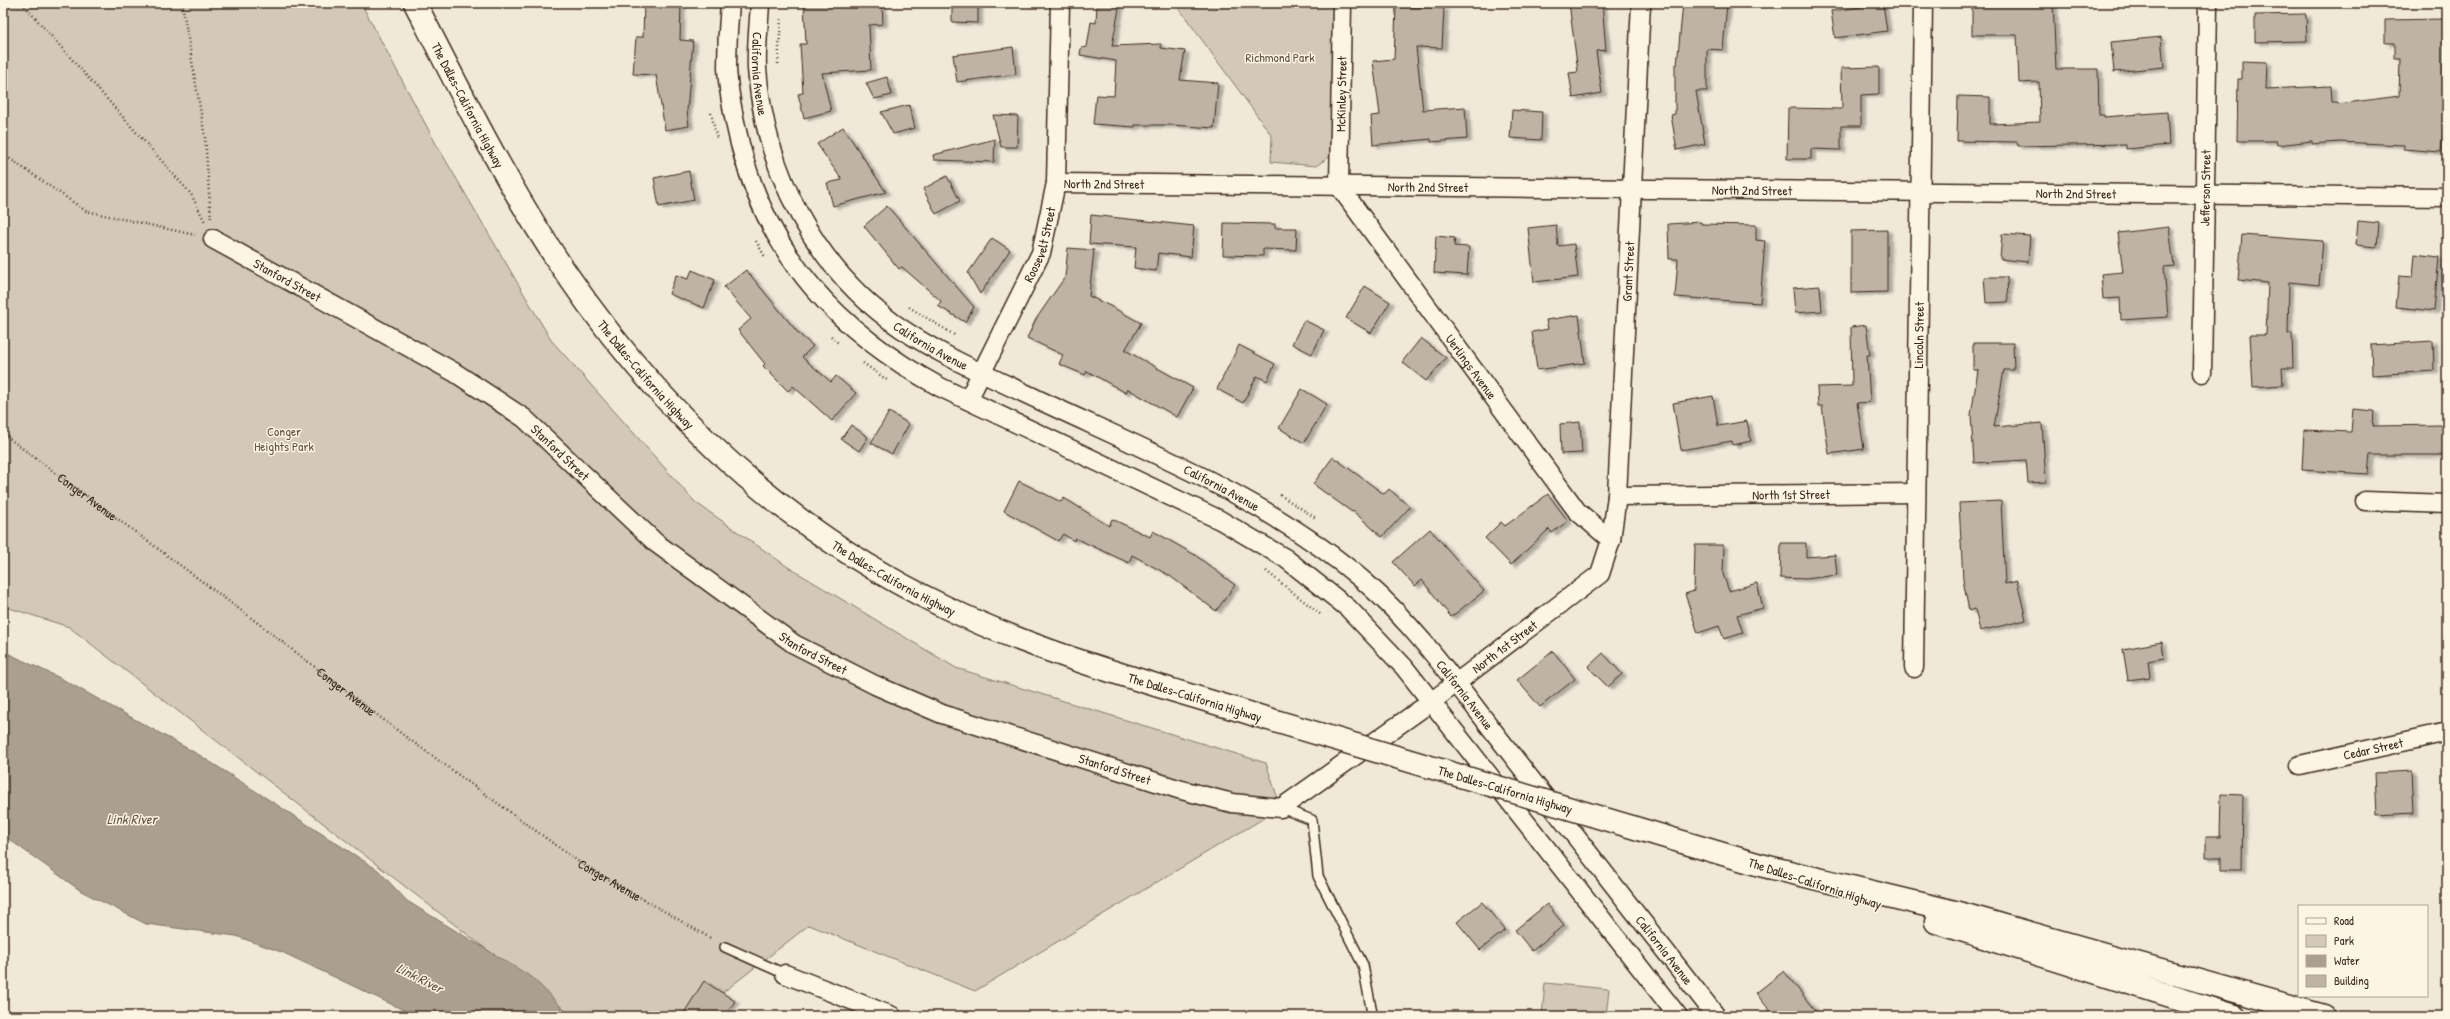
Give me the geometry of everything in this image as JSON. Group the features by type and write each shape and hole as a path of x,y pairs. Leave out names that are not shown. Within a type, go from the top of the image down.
{"highway":[{"name":"The Dalles-California Highway","path":"415,3 505,172 563,269 595,314 669,403 748,479 796,519 845,553 895,582 947,608 1064,655 1255,715 1760,865 2234,1016"},
{"path":"1760,865 1959,913 2324,1016"}],"street":[{"path":"730,3 727,67 730,99 736,130 746,166 770,227 786,254 808,283 852,329 910,371 1220,520 1285,558 1348,608 1404,667 1678,1016"},
{"name":"California Avenue","path":"760,3 757,66 766,124 786,187 812,237 832,264 873,307 926,344 981,373 1234,493 1302,533 1369,586 1427,647 1716,1016"},
{"name":"Roosevelt Street","path":"968,400 1041,252 1056,183 1060,3"},
{"name":"McKinley Street","path":"1339,186 1342,3"},
{"name":"Grant Street","path":"1611,540 1618,496 1641,3"},
{"name":"Lincoln Street","path":"1914,668 1923,3"},
{"name":"Jefferson Street","path":"2202,373 2208,3"},
{"name":"North 2nd Street","path":"1056,183 2447,197"},
{"name":"Uerlings Avenue","path":"1339,186 1577,511 1611,540"},
{"name":"Stanford Street","path":"213,239 454,372 524,418 656,543 794,644 875,685 942,714 1178,789 1232,803 1282,808"},
{"name":"North 1st Street","path":"1618,496 1916,494"},
{"path":"2365,501 2447,504"},
{"name":"North 1st Street","path":"1282,808 1431,702 1600,574 1611,540"},
{"name":"Cedar Street","path":"2300,765 2447,732"},
{"path":"785,974 892,1016"}],"lane":[{"name":"Stanford Street","path":"1282,808 1312,820 1318,876 1362,965 1372,1013"},
{"path":"725,947 785,974"}],"path":[{"path":"22,3 191,194 213,239"},
{"path":"182,3 205,137 213,239"},
{"path":"711,111 718,142"},
{"path":"3,154 86,211 213,239"},
{"path":"753,235 759,249 768,262"},
{"path":"828,334 845,348"},
{"path":"862,362 879,376 893,383"},
{"name":"Conger Avenue","path":"3,434 246,614 402,734 579,862 700,932"},
{"path":"1260,567 1326,618"}],"green space":[{"name":"Conger Heights Park","path":"3,3 361,3 435,142 551,340 695,502 788,567 956,668 1266,763 1281,808 975,991 809,925 693,1016 570,1016 565,1010 69,627 3,606"},
{"name":"Richmond Park","path":"1175,3 1335,3 1332,155 1316,166 1271,162 1272,136"},
{"path":"1545,983 1609,989 1606,1016 1542,1016"}],"water":[{"name":"Link River","path":"3,651 62,679 201,756 378,870 407,901 533,978 570,1016 416,1016 284,953 236,936 146,924 81,891 3,835"}],"building":[{"path":"644,3 681,3 680,40 693,41 687,111 689,126 665,130 656,75 633,74 636,37 643,37"},
{"path":"804,3 882,3 883,24 869,25 871,70 822,73 831,111 804,118 798,94 803,93 800,44 806,44"},
{"path":"952,3 978,3 978,23 952,22"},
{"path":"1097,3 1120,3 1112,46 1161,44 1161,48 1185,51 1180,80 1218,83 1214,128 1172,125 1135,125 1135,127 1093,124 1096,95 1114,96 1116,61 1080,55 1081,48 1087,47 1091,22 1096,23"},
{"path":"1569,3 1602,3 1606,50 1596,51 1602,93 1573,98 1569,73 1578,72"},
{"path":"1683,3 1727,3 1723,50 1707,49 1707,91 1696,91 1705,144 1677,150 1671,115 1675,114 1675,65 1677,65"},
{"path":"1972,3 2053,3 2056,69 2098,69 2099,115 2104,115 2104,117 2167,112 2169,145 2126,149 2126,144 2018,146 2017,142 1957,141 1958,96 1990,97 1990,124 2040,122 2039,82 2019,83 2017,35 1972,35"},
{"path":"1883,4 1887,31 1835,38 1831,11"},
{"path":"1396,7 1444,8 1442,48 1416,47 1423,110 1465,107 1467,139 1431,142 1431,139 1373,145 1371,116 1380,115 1373,61 1394,59"},
{"path":"2306,14 2307,41 2255,42 2255,15"},
{"path":"2447,19 2446,111 2441,152 2403,149 2403,145 2339,142 2312,144 2312,141 2277,145 2276,141 2237,141 2238,79 2242,79 2242,61 2267,62 2266,89 2331,86 2332,102 2338,102 2338,104 2399,96 2400,59 2394,59 2394,43 2385,43 2385,20"},
{"path":"2161,37 2164,67 2114,72 2111,42"},
{"path":"1013,47 1016,74 957,82 953,55"},
{"path":"1879,67 1879,94 1861,95 1861,126 1841,126 1841,150 1811,149 1811,159 1787,159 1788,108 1842,109 1841,68"},
{"path":"887,77 892,95 874,99 866,83"},
{"path":"909,105 915,128 893,134 881,112"},
{"path":"1512,110 1542,112 1541,140 1510,138"},
{"path":"993,115 1018,116 1017,147 1001,147"},
{"path":"843,127 886,192 833,206 827,183 842,180 817,144"},
{"path":"995,139 994,162 934,160 933,155"},
{"path":"689,171 694,200 659,207 654,178"},
{"path":"947,176 960,201 936,214 923,189"},
{"path":"887,206 974,307 965,322 938,306 941,301 902,267 899,269 864,226"},
{"path":"1091,215 1194,226 1191,257 1158,253 1156,271 1134,268 1136,247 1089,244"},
{"path":"2358,221 2379,223 2377,247 2356,245"},
{"path":"1701,222 1701,224 1756,225 1756,240 1765,241 1760,303 1675,297 1678,259 1669,259 1668,224"},
{"path":"1224,223 1275,224 1275,228 1297,228 1296,250 1263,249 1263,256 1223,255"},
{"path":"1556,225 1558,246 1574,244 1578,277 1534,282 1528,228"},
{"path":"2169,227 2174,266 2164,267 2168,317 2121,320 2120,298 2103,299 2101,274 2123,272 2118,233"},
{"path":"1887,230 1887,292 1851,293 1851,231"},
{"path":"2002,234 2030,236 2028,262 2000,259"},
{"path":"2242,235 2323,241 2319,285 2289,282 2288,334 2292,333 2293,368 2282,368 2283,385 2253,387 2250,335 2266,335 2268,283 2238,280"},
{"path":"1436,236 1455,238 1454,246 1469,247 1467,275 1434,273"},
{"path":"992,238 1010,250 980,294 968,273"},
{"path":"1068,248 1094,250 1089,296 1141,323 1125,350 1193,388 1177,417 1128,389 1126,393 1087,371 1085,375 1059,364 1063,355 1027,338 1036,319 1065,277"},
{"path":"2415,254 2439,257 2434,311 2396,307 2399,276 2413,277"},
{"path":"692,270 715,280 704,308 669,294 676,275 688,279"},
{"path":"746,270 799,334 813,346 802,357 831,382 836,376 856,393 832,421 793,386 788,391 763,366 765,364 738,330 751,319 724,287"},
{"path":"1984,277 2007,277 2008,302 1986,303"},
{"path":"1365,286 1390,302 1371,333 1346,318"},
{"path":"1820,286 1822,311 1795,313 1793,288"},
{"path":"1579,315 1585,363 1537,370 1532,332 1548,329 1546,320"},
{"path":"1304,320 1324,330 1312,354 1292,344"},
{"path":"1866,325 1870,355 1867,355 1870,402 1857,403 1864,449 1829,454 1822,406 1818,406 1817,387 1852,386 1851,327"},
{"path":"1421,338 1446,358 1426,381 1402,362"},
{"path":"2433,341 2434,371 2372,375 2371,345"},
{"path":"1973,343 2013,343 2014,370 2004,370 1994,427 2042,423 2046,482 2028,483 2026,460 1974,463 1971,415 1978,370 1973,370"},
{"path":"1239,345 1275,364 1267,381 1257,376 1243,403 1217,389"},
{"path":"1302,389 1327,404 1304,443 1279,428"},
{"path":"1713,396 1718,426 1747,421 1751,441 1733,445 1732,441 1681,450 1673,403"},
{"path":"2353,409 2374,411 2373,426 2444,425 2444,455 2370,455 2368,474 2302,470 2304,430 2351,432"},
{"path":"889,412 909,424 892,454 871,443"},
{"path":"1580,422 1582,453 1561,454 1560,424"},
{"path":"851,425 868,437 859,451 841,439"},
{"path":"1333,457 1384,494 1389,489 1410,507 1382,537 1353,511 1352,512 1313,484"},
{"path":"1019,481 1061,502 1064,498 1109,526 1112,519 1150,537 1153,531 1195,555 1235,585 1216,611 1170,576 1132,555 1129,563 1075,538 1074,541 1063,534 1058,541 1004,511"},
{"path":"1548,494 1568,521 1552,533 1549,529 1511,565 1485,538 1501,522 1505,526"},
{"path":"2001,501 2005,584 2017,581 2026,620 1980,631 1975,609 1969,611 1963,580 1959,503"},
{"path":"1430,529 1484,591 1451,617 1422,580 1415,586 1393,562"},
{"path":"1781,543 1806,543 1806,557 1835,555 1837,575 1806,579 1780,578"},
{"path":"1695,545 1724,545 1723,574 1729,591 1757,583 1763,608 1737,615 1743,633 1724,639 1719,626 1698,633 1685,594 1694,591"},
{"path":"2162,642 2164,658 2148,661 2150,677 2128,680 2123,649"},
{"path":"1553,651 1575,679 1540,707 1517,680"},
{"path":"1603,653 1622,674 1608,687 1588,667"},
{"path":"2412,771 2414,813 2377,815 2375,773"},
{"path":"2221,794 2243,795 2242,870 2221,870 2221,857 2206,857 2206,837 2220,837"},
{"path":"1482,902 1505,930 1480,950 1457,922"},
{"path":"1547,904 1564,925 1532,951 1515,930"},
{"path":"1784,971 1819,1016 1774,1016 1756,993"},
{"path":"704,981 735,1001 725,1016 682,1016"}]}
